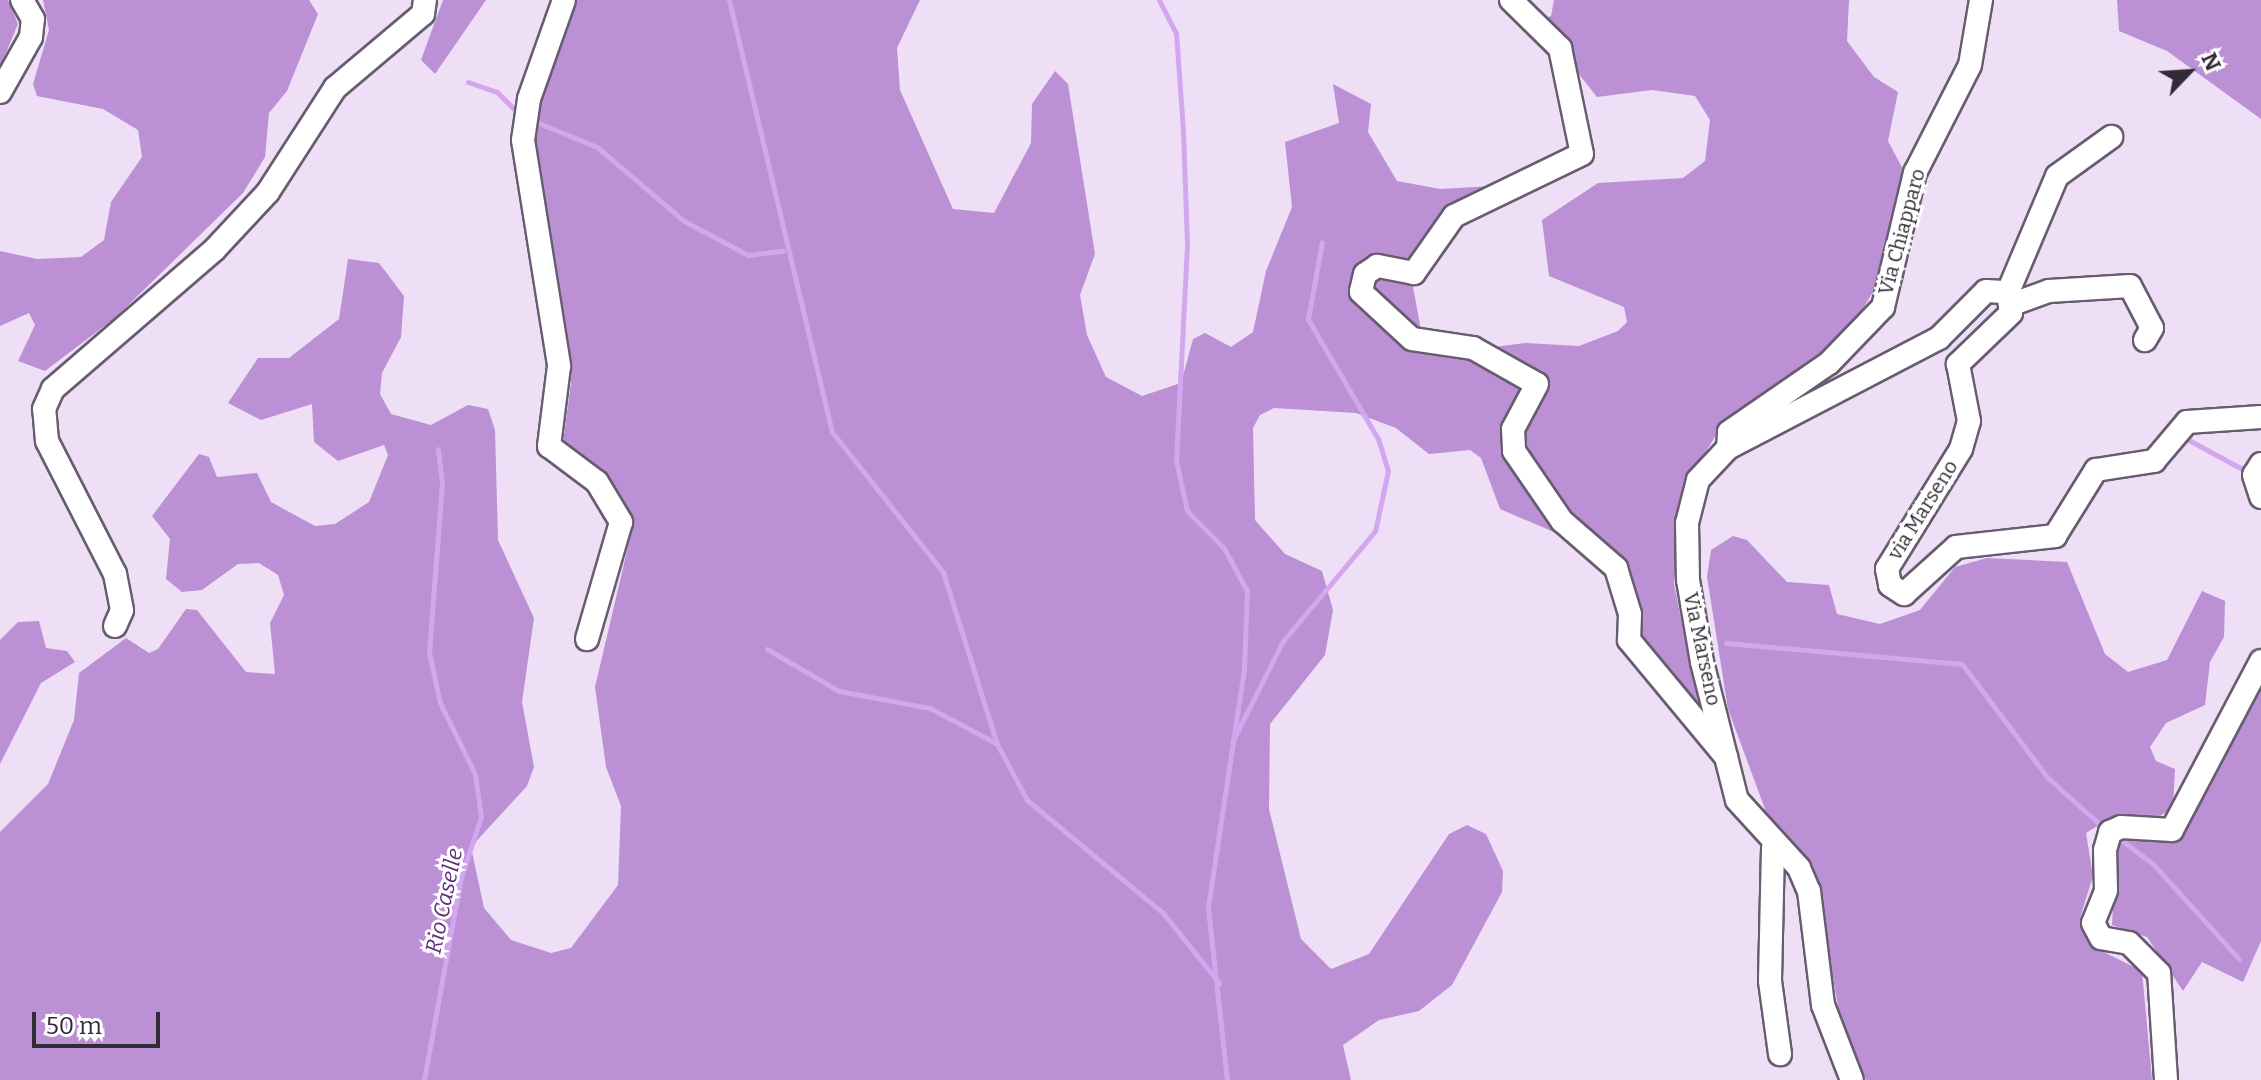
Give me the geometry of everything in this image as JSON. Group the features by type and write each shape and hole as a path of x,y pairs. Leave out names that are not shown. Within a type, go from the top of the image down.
{"street":[{"path":"0,92 31,37 33,19 22,0"},
{"path":"115,626 122,610 115,574 47,441 44,409 53,389 214,250 268,192 335,88 423,14 425,0"},
{"path":"564,0 529,99 523,140 559,366 549,446 597,482 621,522 587,639"},
{"name":"Via Chiapparo","path":"1728,448 1729,432 1829,363 1883,307 1915,173 1970,65 1981,0"},
{"path":"1520,15 1560,48 1582,154 1454,216 1414,273 1377,266 1365,274 1361,292 1412,339 1473,348 1537,384 1513,429 1514,451 1562,521 1616,568 1630,614 1629,640 1726,757"},
{"path":"2011,298 2057,176 2111,137"},
{"path":"1728,448 1939,338 1986,291 2011,298 2049,291 2130,286 2152,328 2145,340"},
{"name":"via Marseno","path":"2011,298 2005,321 1962,356 1967,435 1887,569 1893,589 1916,590 1963,545 2055,536 2096,470 2154,461 2187,422 2261,417"},
{"name":"Via Marseno","path":"1728,448 1698,480 1687,523 1688,580 1737,800 1773,848 1799,868 1809,891 1823,1005 1852,1080"},
{"path":"2261,464 2254,475 2261,497"},
{"path":"2166,1080 2159,973 2129,943 2101,938 2093,923 2106,890 2105,850 2110,832 2121,827 2172,830 2261,661"},
{"path":"1773,848 1770,981 1780,1054"}],"shaded area":[{"path":"0,0 8,0 18,24 0,67"},
{"path":"43,0 309,0 318,14 287,91 269,113 265,157 243,193 115,318 45,371 18,361 35,325 29,313 0,326 0,251 37,259 81,257 104,240 111,202 142,157 138,130 103,109 37,96 33,84 49,30"},
{"path":"443,0 486,0 435,74 421,60"},
{"path":"571,0 920,0 897,48 900,90 953,209 994,213 1031,143 1032,104 1055,71 1068,84 1095,254 1080,295 1087,335 1106,377 1142,396 1181,383 1193,339 1205,333 1231,347 1253,332 1266,271 1292,207 1285,142 1339,123 1333,84 1371,104 1368,132 1397,181 1440,189 1493,186 1409,265 1421,330 1455,352 1525,343 1579,346 1618,331 1627,322 1624,307 1549,276 1542,220 1598,183 1683,178 1705,161 1710,120 1695,96 1652,90 1597,97 1537,21 1551,16 1554,0 1849,0 1847,41 1874,77 1898,92 1888,141 1905,173 1879,282 1847,335 1773,396 1722,425 1684,488 1674,584 1701,715 1622,619 1615,578 1570,539 1500,509 1481,458 1470,450 1429,454 1396,428 1356,413 1274,408 1260,415 1253,428 1255,520 1285,554 1322,571 1333,610 1325,655 1270,724 1269,809 1301,939 1331,969 1369,954 1449,834 1467,825 1486,834 1503,871 1502,892 1452,985 1419,1011 1379,1020 1343,1045 1351,1080 0,1080 0,832 48,784 74,720 79,673 126,638 149,653 158,649 186,609 197,610 246,672 275,674 270,623 284,595 278,575 259,563 238,564 202,590 182,592 166,579 170,539 152,516 199,454 209,457 217,477 257,473 271,502 315,526 335,524 369,502 388,455 384,445 338,461 314,442 312,404 261,420 228,403 258,358 289,358 339,319 348,259 379,263 404,296 401,337 382,373 380,394 391,414 431,425 468,405 488,409 495,430 498,540 534,618 522,702 534,767 527,786 471,847 484,908 511,940 551,953 571,948 618,885 621,806 606,767 595,687 631,534 610,481 563,443 571,383 533,132"},
{"path":"2117,0 2261,0 2261,119 2167,51 2119,31"},
{"path":"1733,536 1747,540 1787,582 1829,585 1837,614 1880,624 1920,610 1955,567 1987,558 2067,562 2105,654 2128,672 2167,660 2202,591 2225,601 2224,637 2210,662 2205,705 2166,723 2150,747 2156,761 2175,769 2173,808 2152,821 2110,818 2086,833 2093,876 2080,918 2092,946 2142,971 2152,1080 1866,1080 1842,1030 1815,873 1769,820 1728,709 1707,577 1711,550"},
{"path":"39,621 46,648 67,651 75,662 41,683 0,764 0,640 18,622"},
{"path":"2261,687 2261,941 2243,982 2202,962 2183,991 2147,937 2112,925 2116,839 2120,833 2177,840"}],"waterway":[{"path":"729,0 832,432 943,572 997,744 1027,800 1163,913 1219,983"},
{"path":"1159,0 1176,33 1183,130 1187,245 1176,460 1187,511 1224,548 1247,591 1244,669 1208,908 1227,1080"},
{"path":"468,82 497,92 522,117"},
{"path":"531,120 597,147 684,221 748,255 783,251"},
{"path":"1233,740 1283,641 1375,531 1388,471 1378,439 1308,319 1322,242"},
{"path":"2185,438 2248,472"},
{"name":"Rio Caselle","path":"424,1080 461,877 481,817 475,774 440,703 429,652 442,483 438,449"},
{"path":"1726,643 1962,664 2048,778 2104,828"},
{"path":"767,649 839,691 930,708 997,744"},
{"path":"2116,836 2153,864 2239,959"}]}
